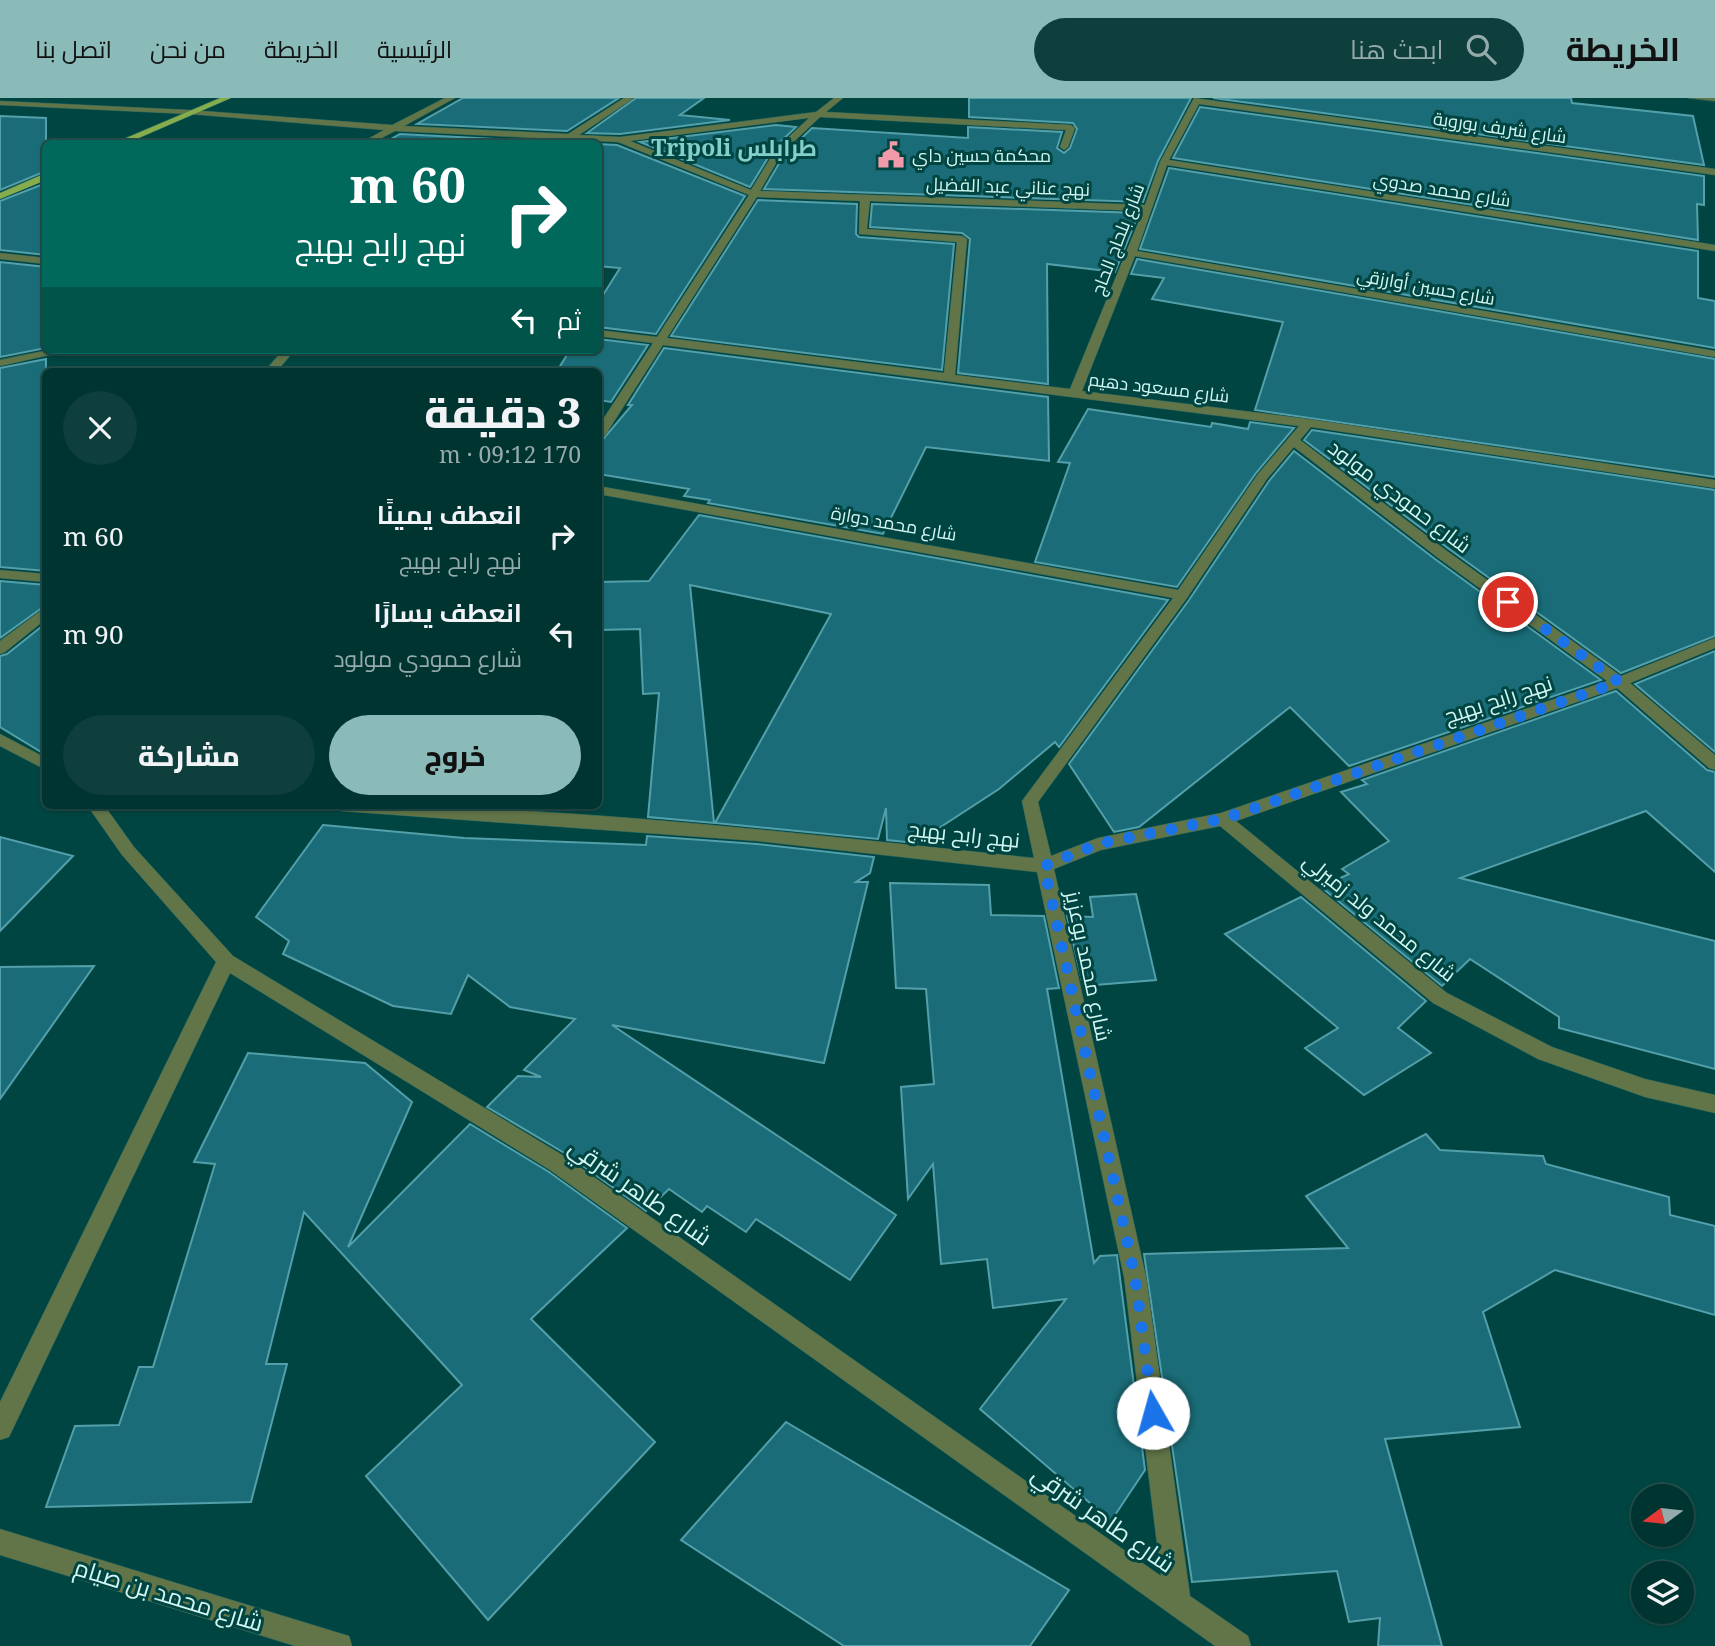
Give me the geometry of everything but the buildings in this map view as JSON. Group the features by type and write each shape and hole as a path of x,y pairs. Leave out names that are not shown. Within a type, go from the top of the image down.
{"main road":[{"path":"125,140 227,98"},
{"path":"0,196 42,178"}],"street":[{"path":"370,140 451,98"},
{"path":"566,140 630,98"},
{"path":"602,432 754,194 764,170 778,150 838,98"},
{"path":"1692,98 1715,99"},
{"name":"شارع بلحاج الحاج","path":"1074,395 1132,253 1164,162 1197,99"},
{"name":"شارع شريف بوروية","path":"1197,99 1715,172"},
{"name":"نهج عناني عبد الفضيل","path":"0,103 189,112 392,128 619,139 754,194 1149,208"},
{"path":"619,139 817,114 1072,128 1064,147"},
{"name":"شارع محمد صدوي","path":"1164,162 1715,248"},
{"path":"865,200 862,232 962,239 949,376"},
{"name":"شارع حسين أوارزقي","path":"1132,253 1715,354"},
{"path":"0,256 42,261"},
{"name":"شارع مسعود دهيم","path":"602,333 1308,423 1715,484"},
{"path":"0,363 46,354"},
{"path":"274,368 286,354"},
{"name":"شارع محمد بوعزيز","path":"1178,1603 1135,1277 1030,801 1182,595 1262,477 1308,423"},
{"name":"شارع حمودي مولود","path":"1293,440 1442,554 1619,682 1715,764"},
{"name":"شارع محمد دوارة","path":"602,491 1182,595"},
{"path":"0,574 42,578"},
{"path":"0,649 42,614"},
{"name":"نهج رابح بهيج","path":"396,809 757,835 1044,866 1098,844 1223,819 1619,682 1715,643"},
{"path":"0,739 42,763"},
{"name":"شارع طاهر شرقي","path":"98,809 128,851 226,961 556,1163 1238,1646"},
{"name":"شارع محمد ولد زميرلي","path":"1223,819 1440,998 1545,1053 1645,1088 1715,1104"},
{"path":"0,1428 226,961"},
{"name":"شارع محمد بن صيام","path":"0,1542 339,1646"}],"place":[{"name":"محكمة حسين داي","path":"891,155"}],"district":[{"name":"Tripoli طرابلس","path":"734,147"}],"route":[{"path":"1153,1413 1135,1277 1044,866 1098,844 1223,819 1619,682 1508,602"}]}
